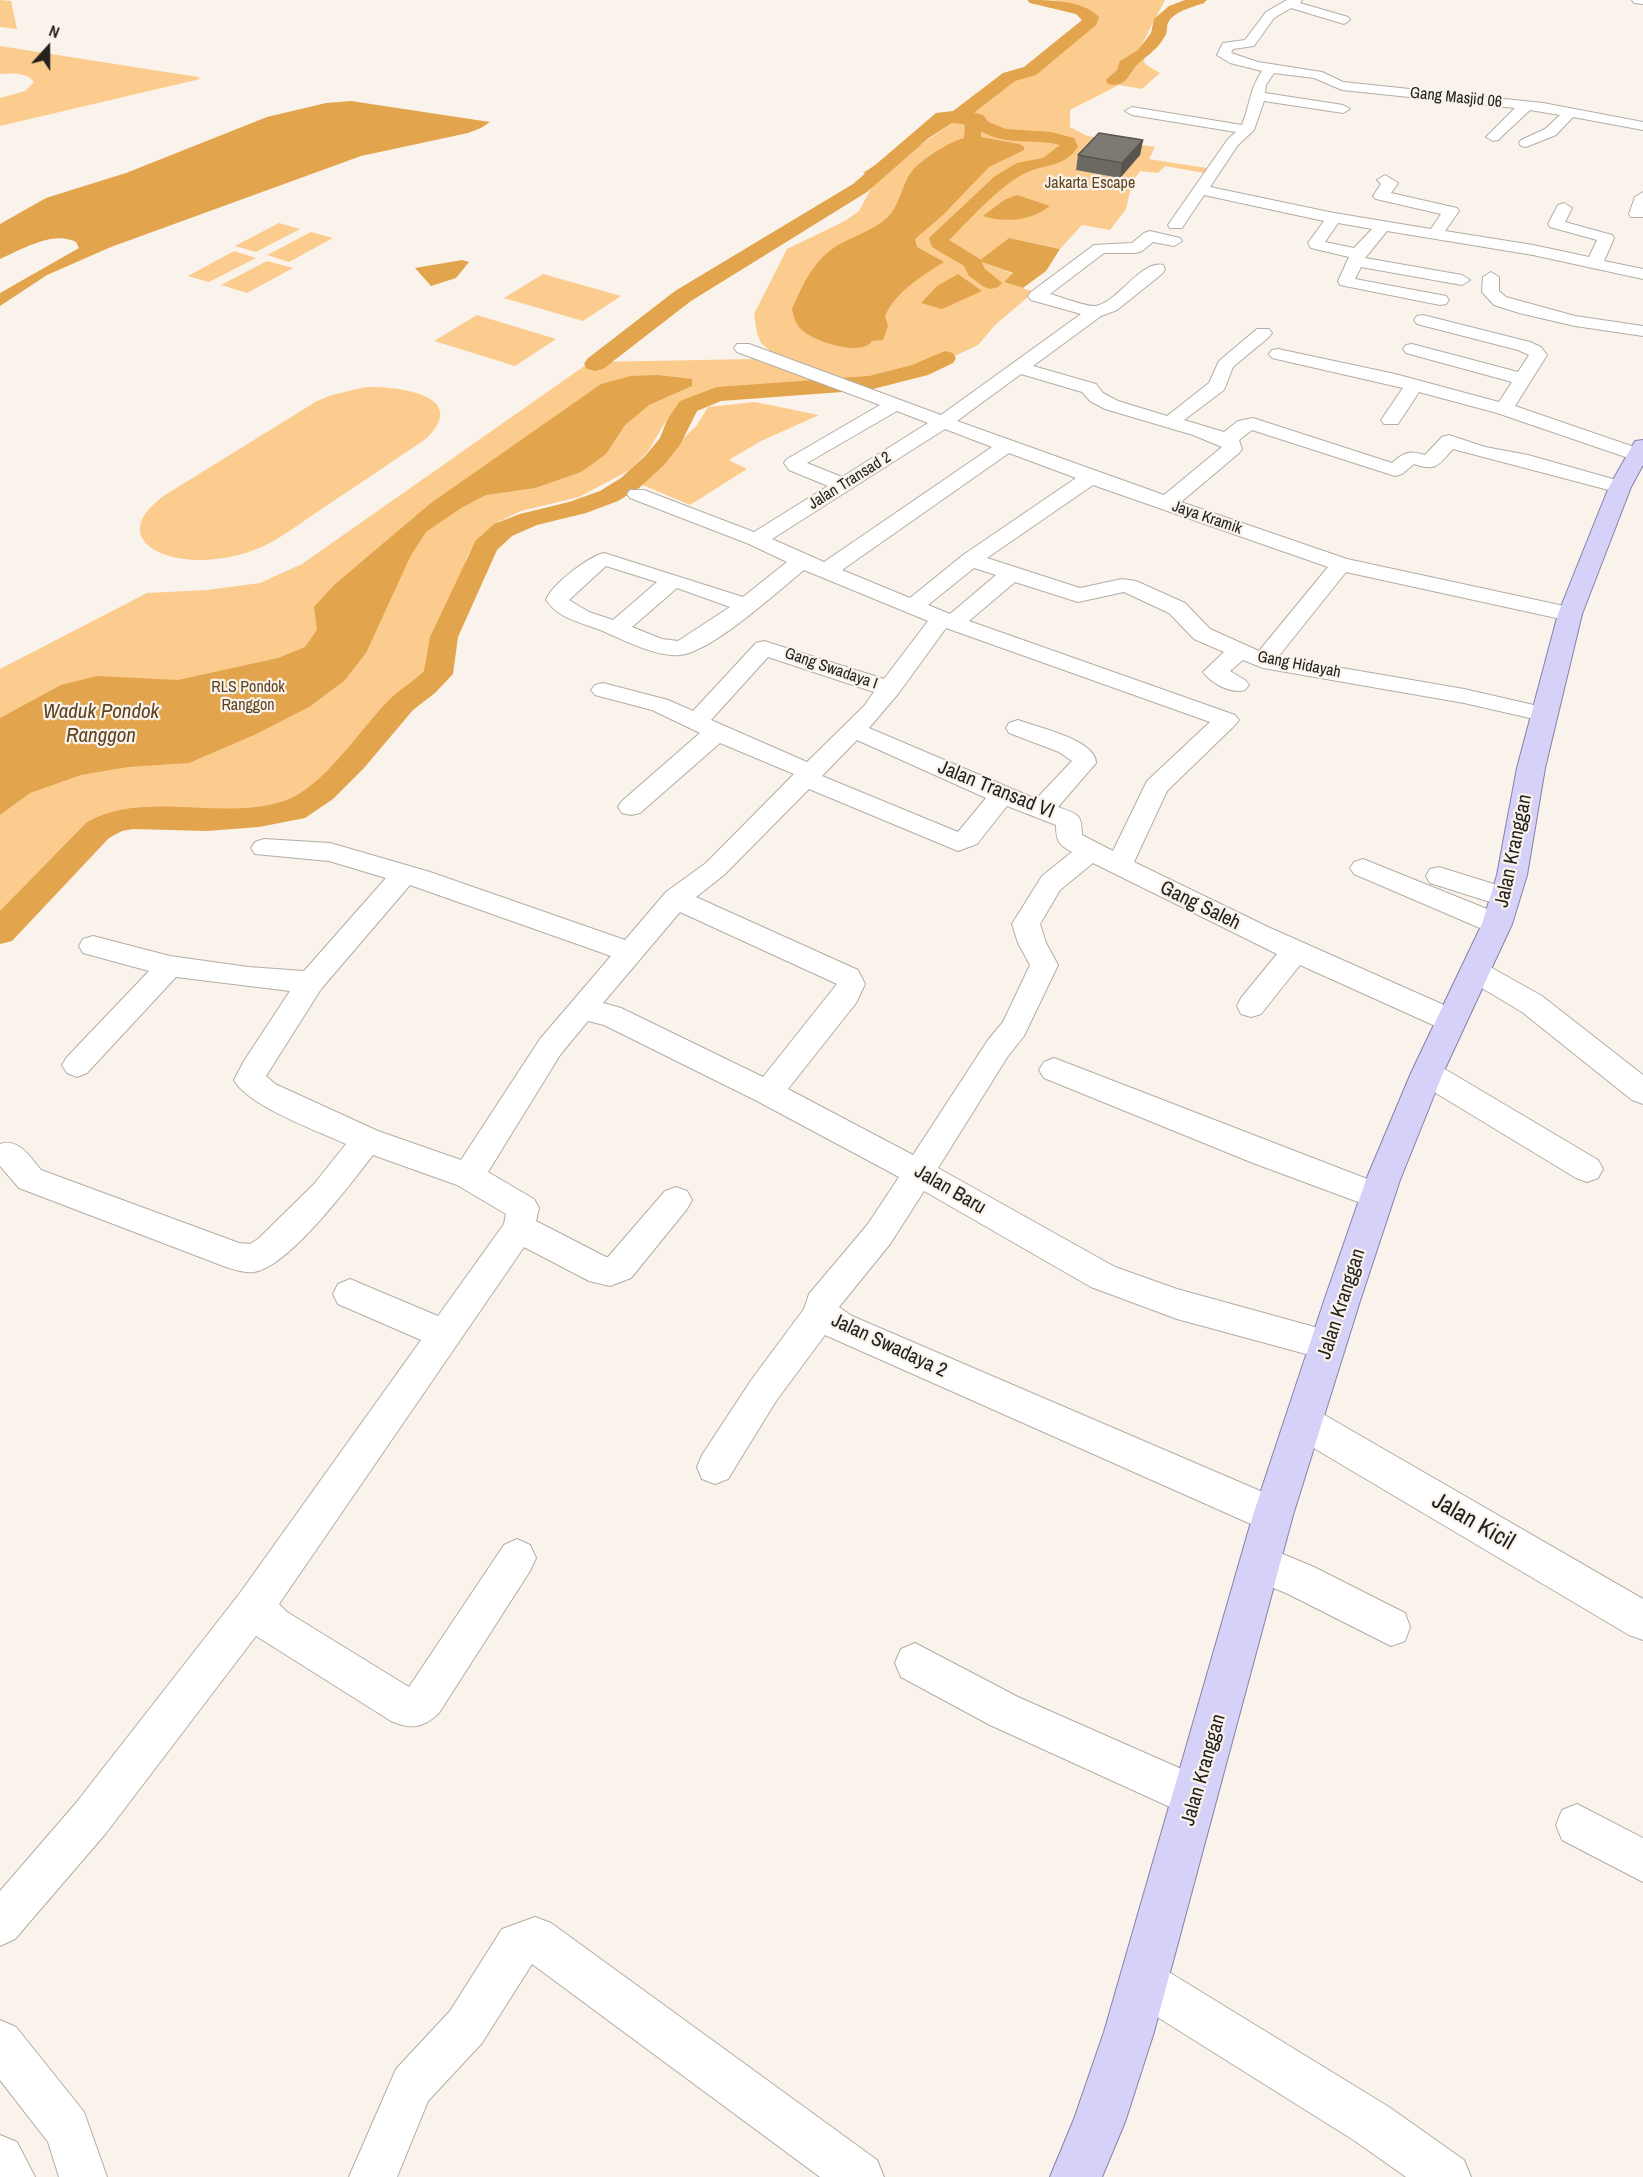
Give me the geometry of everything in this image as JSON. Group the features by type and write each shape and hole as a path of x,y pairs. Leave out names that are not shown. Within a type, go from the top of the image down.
{"main road":[{"name":"Jalan Kranggan","path":"1076,2177 1099,2122 1143,1982 1302,1422 1377,1196 1427,1073 1501,911 1512,875 1530,768 1570,614 1620,487 1641,453"}],"street":[{"path":"1638,0 1643,0"},
{"path":"1294,2 1344,20"},
{"name":"Gang Masjid 06","path":"1294,2 1270,15 1249,44 1228,46 1223,53 1228,57 1270,69 1314,75 1342,86 1527,105 1643,126"},
{"path":"1095,312 1037,296 1100,248 1136,248 1150,236 1175,233 1202,190 1219,174 1233,142 1246,130 1247,114 1257,106 1259,85 1270,69"},
{"path":"1257,96 1343,109"},
{"path":"1493,137 1527,105"},
{"path":"1132,111 1246,130"},
{"path":"1526,143 1536,140 1562,123 1569,112"},
{"path":"1384,180 1390,183 1381,196 1451,211 1436,234"},
{"path":"1202,190 1334,218 1436,234 1643,274"},
{"path":"1637,214 1643,196"},
{"path":"1564,208 1556,224 1606,238 1595,263"},
{"path":"1334,218 1316,243 1317,245 1357,258 1462,280"},
{"path":"1384,225 1357,258 1346,279 1349,283 1440,300"},
{"name":"Jalan Transad 2","path":"756,540 943,422 1095,312 1111,306 1157,269"},
{"path":"1491,277 1491,292 1508,304 1563,320 1643,332"},
{"path":"1423,320 1532,348 1538,355 1523,378 1504,416"},
{"path":"1170,423 1186,408 1217,386 1225,365 1263,333"},
{"name":"Jaya Kramik","path":"742,348 853,390 1008,444 1091,477 1341,564 1570,614"},
{"path":"1412,349 1523,378"},
{"path":"1278,354 1414,385 1504,416 1641,453"},
{"path":"1018,367 1089,388 1091,394 1100,400 1131,412 1208,433 1232,444 1232,449 1167,504"},
{"path":"1391,420 1414,385"},
{"path":"842,484 796,466 794,463 896,404"},
{"path":"1227,441 1245,425 1253,424 1395,470 1412,457 1429,463 1449,441 1481,452 1521,459 1620,487"},
{"path":"826,571 1008,444"},
{"path":"912,607 971,560 1091,477"},
{"path":"637,494 756,540 947,621 1227,720 1156,787 1119,866"},
{"path":"746,606 674,580 604,559 558,596 557,600 564,608 616,629 672,647 686,647 746,606 802,561"},
{"name":"Gang Hidayah","path":"971,560 1010,575 1078,595 1090,595 1122,585 1128,586 1178,608 1202,634 1263,661 1452,694 1543,714"},
{"path":"1263,661 1341,564"},
{"path":"468,1176 550,1047 676,899 715,869 854,730 947,621 1010,575"},
{"path":"616,629 674,580"},
{"name":"Gang Swadaya I","path":"707,727 764,648 890,689"},
{"path":"1237,685 1215,672 1240,651"},
{"path":"603,690 660,705 807,775 958,842 968,838 1002,795"},
{"path":"631,807 707,727"},
{"path":"1018,728 1068,747 1084,758 1084,763 1041,809"},
{"name":"Jalan Transad VI","path":"854,730 1002,795 1069,821 1069,839 1119,866"},
{"path":"264,848 330,852 405,874 630,952"},
{"name":"Jalan Swadaya 2","path":"1091,851 1051,883 1026,924 1032,943 1044,965 1014,1028 998,1048 879,1234 820,1304 821,1314 840,1327 1274,1515"},
{"name":"Gang Saleh","path":"1119,866 1295,952 1452,1021"},
{"path":"1363,867 1501,911"},
{"path":"0,1924 91,1818 254,1607 519,1228 523,1208 468,1176 367,1140 264,1092 249,1080 311,982 405,874"},
{"path":"1438,876 1501,911"},
{"path":"676,899 848,977 851,984 846,995 768,1093"},
{"path":"93,946 170,966 248,977 311,982"},
{"path":"1251,1006 1295,952"},
{"path":"77,1065 170,966"},
{"path":"1475,971 1532,1004 1643,1092"},
{"name":"Jalan Baru","path":"582,1009 611,1016 768,1093 918,1172 1103,1276 1177,1304 1328,1345"},
{"path":"1054,1070 1264,1154 1377,1196"},
{"path":"1427,1073 1587,1169"},
{"path":"8,1154 30,1179 238,1257 254,1258 270,1249 326,1193 367,1140"},
{"path":"519,1228 601,1271 610,1272 619,1268 676,1200"},
{"path":"350,1294 446,1335"},
{"path":"715,1467 764,1390 821,1314"},
{"name":"Jalan Kicil","path":"1302,1422 1643,1621"},
{"path":"254,1607 273,1626 405,1707 415,1708 425,1699 517,1558"},
{"path":"1261,1564 1301,1580 1391,1627"},
{"path":"915,1663 1004,1711 1196,1797"},
{"path":"1577,1825 1643,1861"},
{"path":"373,2177 412,2085 466,2027 518,1945 535,1939 860,2177"},
{"path":"1143,1982 1372,2124 1447,2177"},
{"path":"0,2043 67,2129 83,2177"},
{"path":"0,2159 12,2177"}],"green space":[{"path":"0,0 11,1 17,29 0,27"},
{"name":"RLS Pondok Ranggon","path":"1053,0 1165,0 1141,46 1145,64 1160,73 1142,89 1119,85 1070,110 1070,127 1087,136 1155,147 1149,159 1213,169 1210,174 1165,166 1158,173 1140,171 1132,183 1126,209 1110,230 1082,225 1060,249 1009,238 980,261 1013,274 1004,282 1034,292 996,324 978,345 948,359 939,356 909,371 868,381 712,392 698,396 678,408 667,419 648,451 630,470 579,497 521,511 500,521 481,535 467,557 432,670 426,680 392,706 340,766 317,788 290,805 258,810 178,816 136,813 112,817 92,829 0,918 0,669 147,593 207,590 260,583 302,564 590,362 754,359 770,351 761,343 754,314 787,249 845,221 859,211 875,181 885,170 952,123 979,100 1094,22 1093,12"},
{"path":"0,46 200,79 0,126 0,98 25,91 34,82 23,75 0,74"},
{"path":"279,223 300,229 256,252 235,246"},
{"path":"311,232 333,238 289,262 267,255"},
{"path":"234,251 256,258 209,282 188,276"},
{"path":"267,261 293,268 247,293 221,285"},
{"path":"543,274 621,296 583,321 504,298"},
{"path":"477,315 556,339 515,366 434,341"},
{"path":"366,387 394,388 424,396 435,402 440,411 438,423 427,438 262,547 232,557 200,560 167,555 145,542 140,532 141,521 149,509 165,495 317,401"},
{"path":"755,402 819,415 759,442 729,460 747,469 690,505 638,483 697,425 708,407"}],"water":[{"path":"973,99 979,100 969,111 983,115 991,125 981,127 981,137 1019,144 1024,147 1024,150 989,167 943,215 915,239 917,247 944,262 910,285 896,299 885,316 888,326 883,340 872,341 858,348 847,347 823,342 804,332 796,323 792,309 806,279 818,262 834,248 888,217 912,171 933,154 964,138 965,124 952,123 872,175 863,173 948,118"},
{"path":"351,101 490,122 468,133 361,156 111,247 47,275 0,306 0,293 79,248 76,242 57,238 37,243 0,259 0,224 46,198 126,173 267,117 326,103"},
{"path":"1017,195 1050,206 1027,218 1009,220 983,216 1004,200"},
{"path":"1009,238 1060,249 1046,271 1023,288 1004,282 1013,273 979,261"},
{"path":"462,260 469,262 456,278 431,286 415,268"},
{"path":"958,274 982,291 942,309 921,303 937,286"},
{"name":"Waduk Pondok Ranggon","path":"658,375 692,379 692,386 649,405 625,425 606,454 581,472 535,488 486,495 461,508 426,532 411,555 366,653 344,681 309,707 254,735 189,763 128,767 81,775 30,793 0,815 0,718 61,685 97,676 178,680 278,658 305,647 317,630 314,607 334,585 431,503 601,384 631,376"}],"building":[{"path":"1099,133 1143,140 1122,163 1078,155"}],"waterway":[{"path":"958,116 1009,77 1030,71 1090,22 1091,17 1081,10 1035,0"},
{"path":"1114,80 1125,72 1126,65 1144,53 1159,34 1160,22 1174,9 1199,0"},
{"path":"595,364 683,296 860,188 942,117 958,116"},
{"path":"958,116 1003,134 1051,137 1068,142 1069,147 1049,162 1024,167 1002,180 939,238 939,243 973,263 976,272 991,283"},
{"path":"0,932 98,830 114,821 133,818 207,820 259,816 294,810 322,792 353,761 403,703 438,674 444,637 485,546 503,530 529,519 577,508 609,496 630,483 654,461 671,440 688,406 717,394 869,383 920,370 945,358"}],"park label":[{"name":"Jakarta Escape","path":"1090,184"}]}
